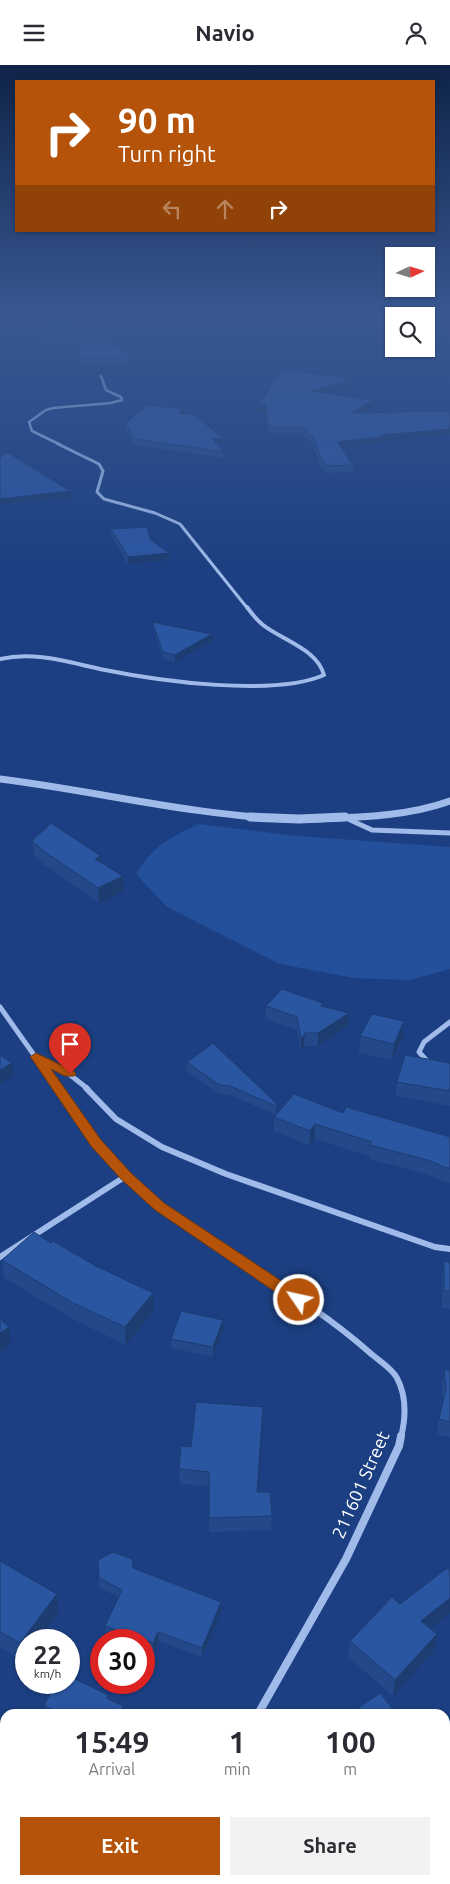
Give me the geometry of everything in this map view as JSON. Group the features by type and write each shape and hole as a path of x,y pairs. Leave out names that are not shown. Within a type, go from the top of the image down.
{"street":[{"path":"0,659 19,656 42,657 171,682 279,685 314,680 324,675 321,666 301,648 262,624 211,565 180,524 174,519 104,499 97,492 103,471 99,465 32,431 29,422 46,410 111,403"},
{"path":"0,779 55,786 240,817 299,819 383,816 430,808 450,801"},
{"path":"345,817 372,830 450,833"},
{"name":"211601 Street","path":"0,1007 96,1143 126,1176 160,1207 345,1331 396,1375 404,1394 405,1420 399,1445 346,1559 261,1709"},
{"path":"435,1069 419,1052 424,1042 450,1022"},
{"path":"36,1057 70,1074 83,1084 116,1119 162,1147 226,1174 329,1211 435,1247 450,1249"},
{"path":"0,1257 126,1176"}],"shaded area":[{"path":"199,824 297,836 450,847 450,969 410,980 354,978 280,964 167,907 136,874 163,843"}],"building":[{"path":"260,403 368,403 352,413 450,411 450,429 382,435 382,437 337,442 353,465 325,466 313,436 300,427 269,427 265,404 258,406"},
{"path":"147,405 184,409 178,413 194,415 223,438 213,439 224,452 134,439 125,424"},
{"path":"7,452 70,491 0,499 0,458"},
{"path":"147,527 150,539 169,553 128,557 111,529"},
{"path":"152,622 212,634 175,655 163,652"},
{"path":"51,823 101,856 95,859 123,876 98,888 42,850 32,841"},
{"path":"282,989 323,1003 321,1006 349,1013 318,1033 305,1033 301,1039 297,1017 266,1006"},
{"path":"372,1014 404,1021 394,1044 360,1036"},
{"path":"213,1043 277,1104 276,1106 230,1086 219,1085 187,1062"},
{"path":"0,1055 12,1063 0,1070"},
{"path":"405,1055 450,1063 450,1091 397,1082"},
{"path":"294,1094 343,1113 346,1107 450,1137 450,1168 370,1145 372,1142 315,1124 310,1131 274,1117"},
{"path":"34,1232 51,1243 53,1241 96,1266 153,1293 125,1327 71,1302 2,1260"},
{"path":"444,1261 450,1262 450,1291 444,1291"},
{"path":"181,1311 223,1320 213,1347 171,1339"},
{"path":"0,1319 9,1327 0,1333"},
{"path":"444,1370 450,1370 450,1422 439,1419 446,1388"},
{"path":"196,1402 263,1407 257,1492 270,1492 272,1516 209,1518 209,1472 179,1469 181,1446 191,1447"},
{"path":"113,1552 132,1559 133,1568 221,1602 202,1648 158,1632 155,1639 155,1629 113,1629 105,1626 122,1590 99,1578 98,1560"},
{"path":"0,1561 57,1594 31,1629 15,1629 15,1640 0,1632"},
{"path":"447,1568 450,1570 450,1598 421,1621 437,1634 395,1680 350,1641 392,1597 400,1604"},
{"path":"80,1681 90,1686 90,1694 106,1694 108,1695 106,1698 123,1706 122,1709 52,1709 44,1705 50,1694 80,1694"},
{"path":"380,1693 393,1709 357,1709"}],"route":[{"path":"70,1074 36,1057 96,1143 126,1176 160,1207 299,1300"}]}
